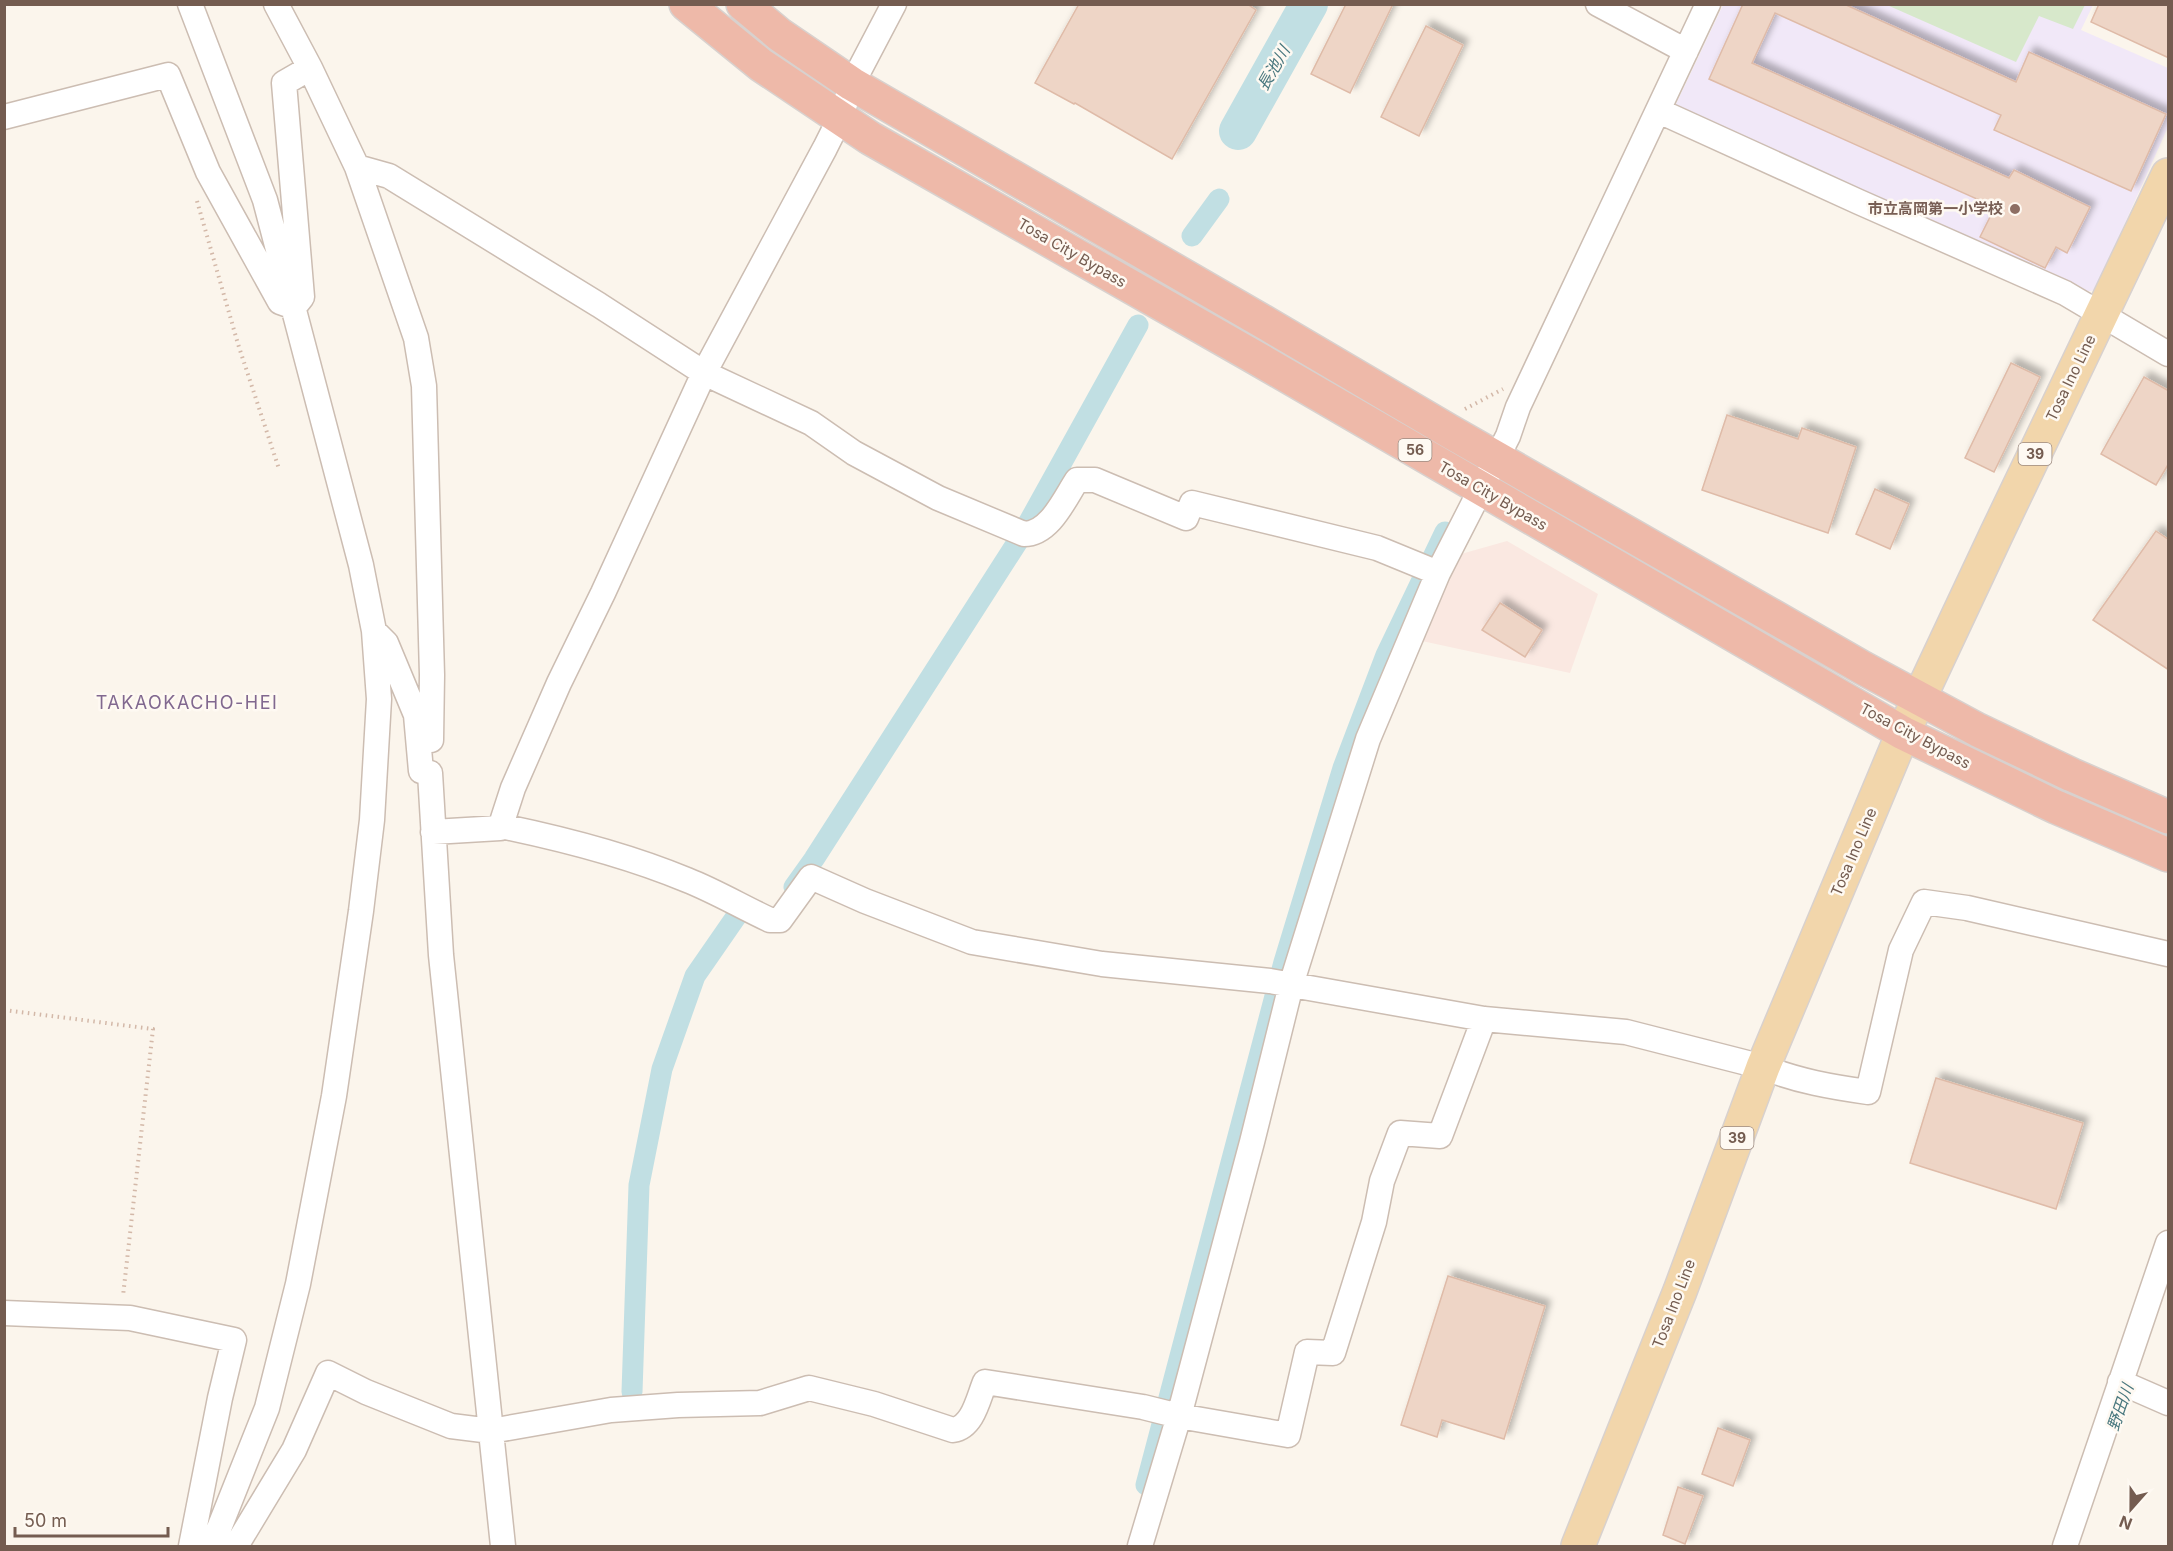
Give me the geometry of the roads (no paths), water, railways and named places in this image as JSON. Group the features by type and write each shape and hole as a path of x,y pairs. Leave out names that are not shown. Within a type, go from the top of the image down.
{"highway":[{"name":"Tosa City Bypass","path":"686,4 760,65 870,138 1482,488 1904,733 2056,807 2169,855"},
{"name":"56","path":"743,4 780,35 852,84 1497,458 1919,699 2072,775 2169,817"}],"main road":[{"name":"Tosa Ino Line","path":"1578,1546 1680,1291 1763,1067 1904,733 2001,524 2169,175"}],"street":[{"path":"190,4 265,200 361,565 374,631 379,699 372,820 334,1096 298,1284 267,1408 212,1546"},
{"path":"276,4 310,68 357,168 416,338 424,386 432,675 430,773 433,832 443,977 503,1546"},
{"path":"501,826 513,788 559,683 704,373 840,118 852,84 894,4"},
{"path":"1598,4 1686,51"},
{"path":"1140,1546 1170,1414 1252,1142 1283,984 1429,569 1482,488 1508,436 1518,407 1708,4"},
{"path":"294,307 302,297 284,82 310,68"},
{"path":"4,117 168,75 208,171 280,302 294,307"},
{"path":"1659,111 2065,293 2169,354"},
{"path":"357,168 389,176 599,305 704,373 811,423 854,453 938,498 1024,534 1038,531 1048,523 1077,480 1095,480 1186,518 1192,503 1377,548 1429,569"},
{"path":"374,631 386,643 416,715 421,771 430,773"},
{"path":"433,832 501,826 618,854 688,880 770,920 780,920 811,877 865,901 972,942 1102,964 1283,984 1484,1019 1626,1032 1763,1067 1781,1075 1826,1086 1868,1092 1901,950 1924,902 1967,908 2169,954"},
{"path":"236,1546 294,1450 328,1373 366,1392 451,1426 491,1431 611,1410 760,1403 809,1388 874,1404 953,1430 962,1429 968,1423 985,1382 1143,1407 1288,1435 1307,1352 1333,1353 1374,1222 1382,1181 1400,1133 1440,1136 1484,1019"},
{"path":"2065,1546 2125,1384 2169,1243"},
{"path":"4,1312 121,1318 234,1340 220,1398 191,1546"},
{"path":"2125,1384 2169,1402"}],"waterway":[{"name":"長池川","path":"1238,131 1309,4"},
{"path":"1192,236 1219,199"},
{"path":"1025,529 1138,325"},
{"path":"1146,1485 1284,962 1343,768 1386,655 1445,532"},
{"path":"794,887 1020,538"},
{"path":"632,1392 639,1185 662,1069 695,976 740,911"}],"place":[{"name":"市立高岡第一小学校","path":"2015,209"}],"district":[{"name":"TAKAOKACHO-HEI","path":"187,703"}],"water label":[{"name":"野田川","path":"2120,1407"}]}
